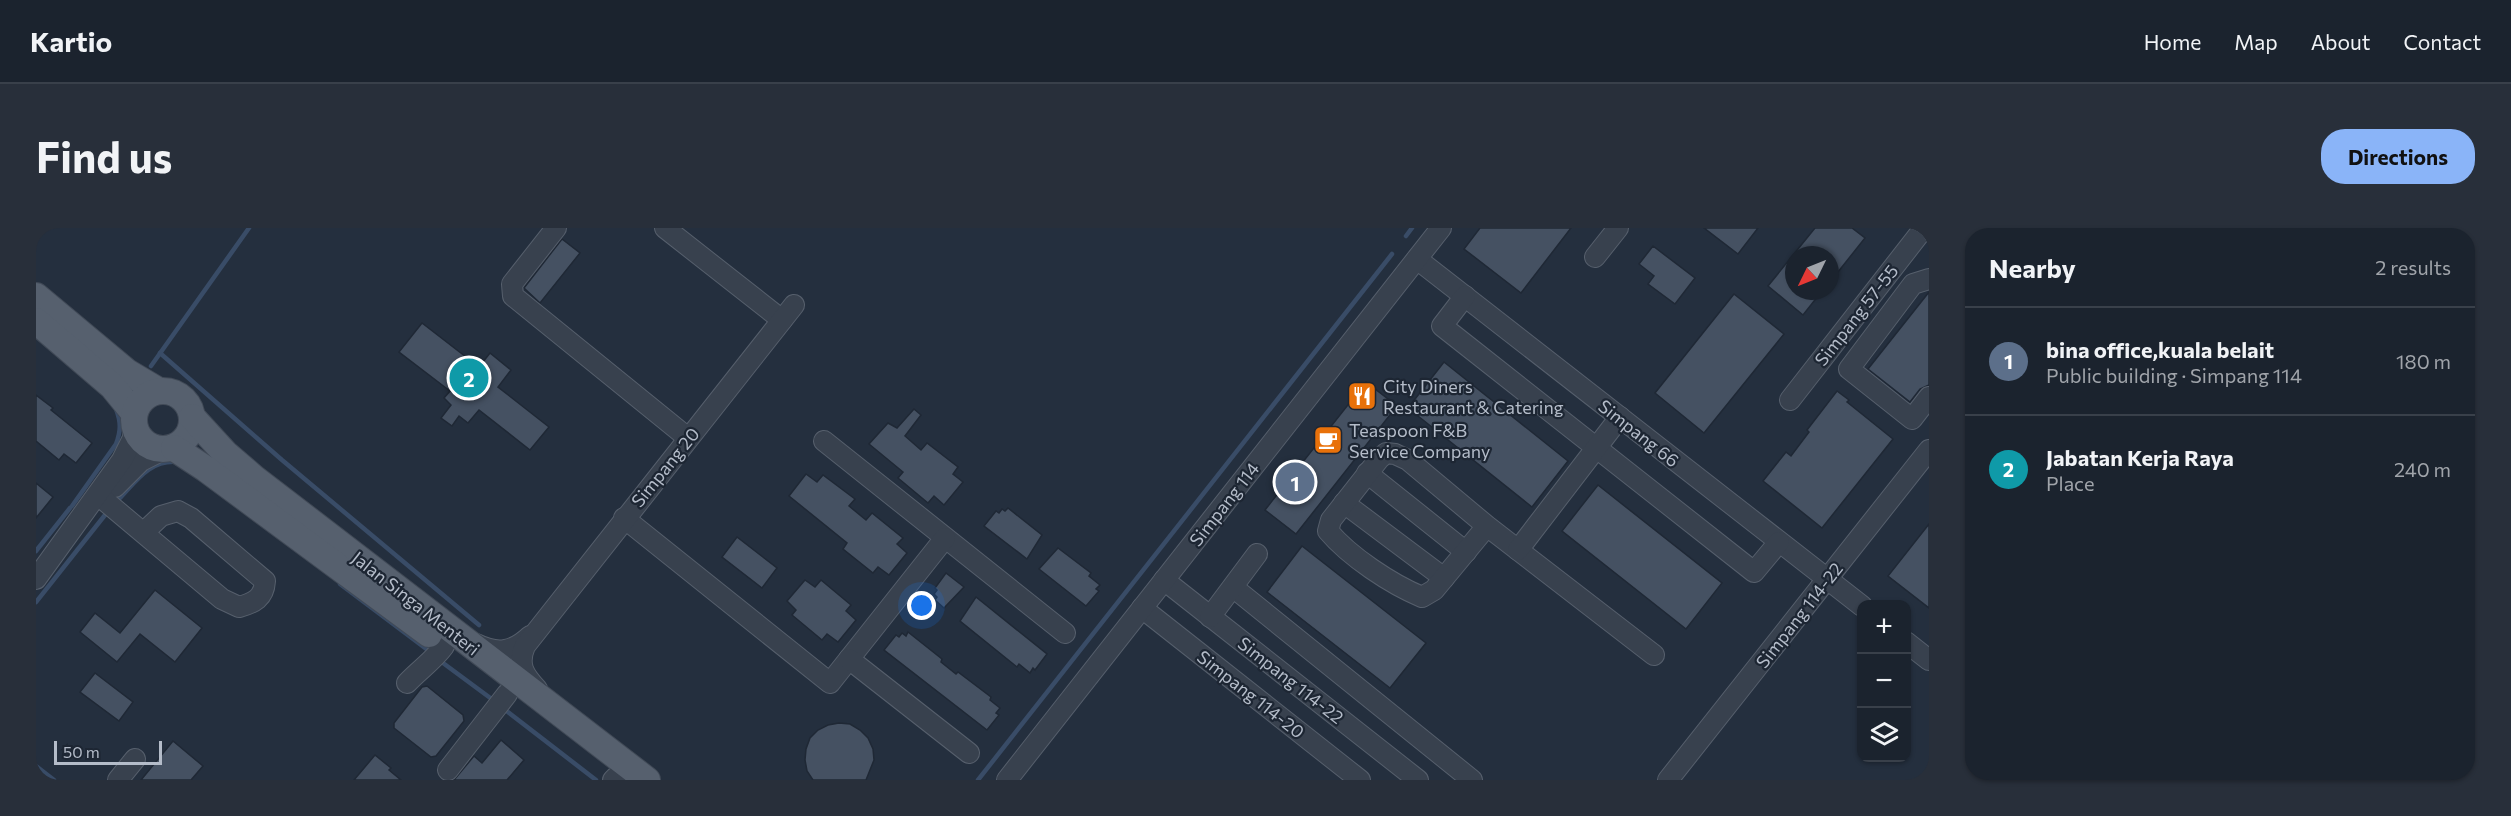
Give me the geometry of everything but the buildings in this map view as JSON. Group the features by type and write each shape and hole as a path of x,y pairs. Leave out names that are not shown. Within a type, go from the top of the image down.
{"main road":[{"path":"36,296 127,372 159,391"},
{"path":"36,321 112,386 134,418 137,434 143,442 152,448 168,449 188,436 192,427 189,406 181,397 171,392 159,391 148,394 140,402 134,418"},
{"name":"Jalan Singa Menteri","path":"192,417 212,441 247,472 453,642 507,694 616,779"},
{"name":"Jalan Singa Menteri","path":"168,449 206,469 453,642 559,712 647,780"}],"street":[{"path":"556,228 512,284 513,296 688,438"},
{"name":"Simpang 20","path":"536,630 788,312 665,228"},
{"name":"Simpang 114","path":"1007,780 1441,228"},
{"path":"1595,257 1618,228"},
{"name":"Simpang 57-55","path":"1790,400 1924,231"},
{"name":"Simpang 66","path":"1417,259 1857,602"},
{"path":"1849,369 1913,284 1929,279"},
{"path":"1465,296 1442,326 1754,572 1779,542"},
{"path":"1828,351 1912,418 1929,397"},
{"path":"1518,550 1620,417"},
{"path":"36,579 61,547 130,447 134,418"},
{"path":"824,441 1065,633"},
{"path":"61,547 141,461 168,449"},
{"name":"Simpang 114-22","path":"1668,780 1929,450"},
{"path":"1486,526 1434,590 1422,597 1405,590 1340,545 1328,531 1331,520 1367,473 1386,453 1395,454 1408,460 1486,526 1654,655"},
{"path":"1367,473 1466,552"},
{"path":"104,500 222,599 239,607 254,603 264,591 265,581 191,518 178,511 161,516 144,532"},
{"path":"1344,503 1444,578"},
{"path":"624,518 830,683 945,538"},
{"path":"1210,617 1234,588 1257,554"},
{"name":"Simpang 114-22","path":"1164,580 1418,780"},
{"path":"1234,588 1472,780"},
{"name":"Simpang 114-20","path":"1142,608 1360,780"},
{"path":"406,683 453,642 488,650 507,651 517,647 536,630"},
{"path":"536,630 522,654 522,669 559,712"},
{"path":"1911,646 1929,660"},
{"path":"849,659 969,753"},
{"path":"448,770 507,694"},
{"path":"118,780 135,759"}],"waterway":[{"path":"151,366 249,228"},
{"path":"1406,236 1412,228"},
{"path":"978,780 1392,254"},
{"path":"160,353 282,460 479,625"},
{"path":"72,506 116,444 120,426 116,409"},
{"path":"120,498 145,472 159,464 177,462"},
{"path":"36,551 70,508"},
{"path":"36,602 105,515"},
{"path":"340,584 429,651"},
{"path":"443,663 493,700"},
{"path":"504,709 596,780"},
{"path":"36,766 54,780"}],"place":[{"name":"Jabatan Kerja Raya","path":"469,378"},
{"name":"City Diners Restaurant & Catering","path":"1362,396"},
{"name":"Teaspoon F&B Service Company","path":"1328,440"},
{"name":"bina office,kuala belait","path":"1295,482"}]}
